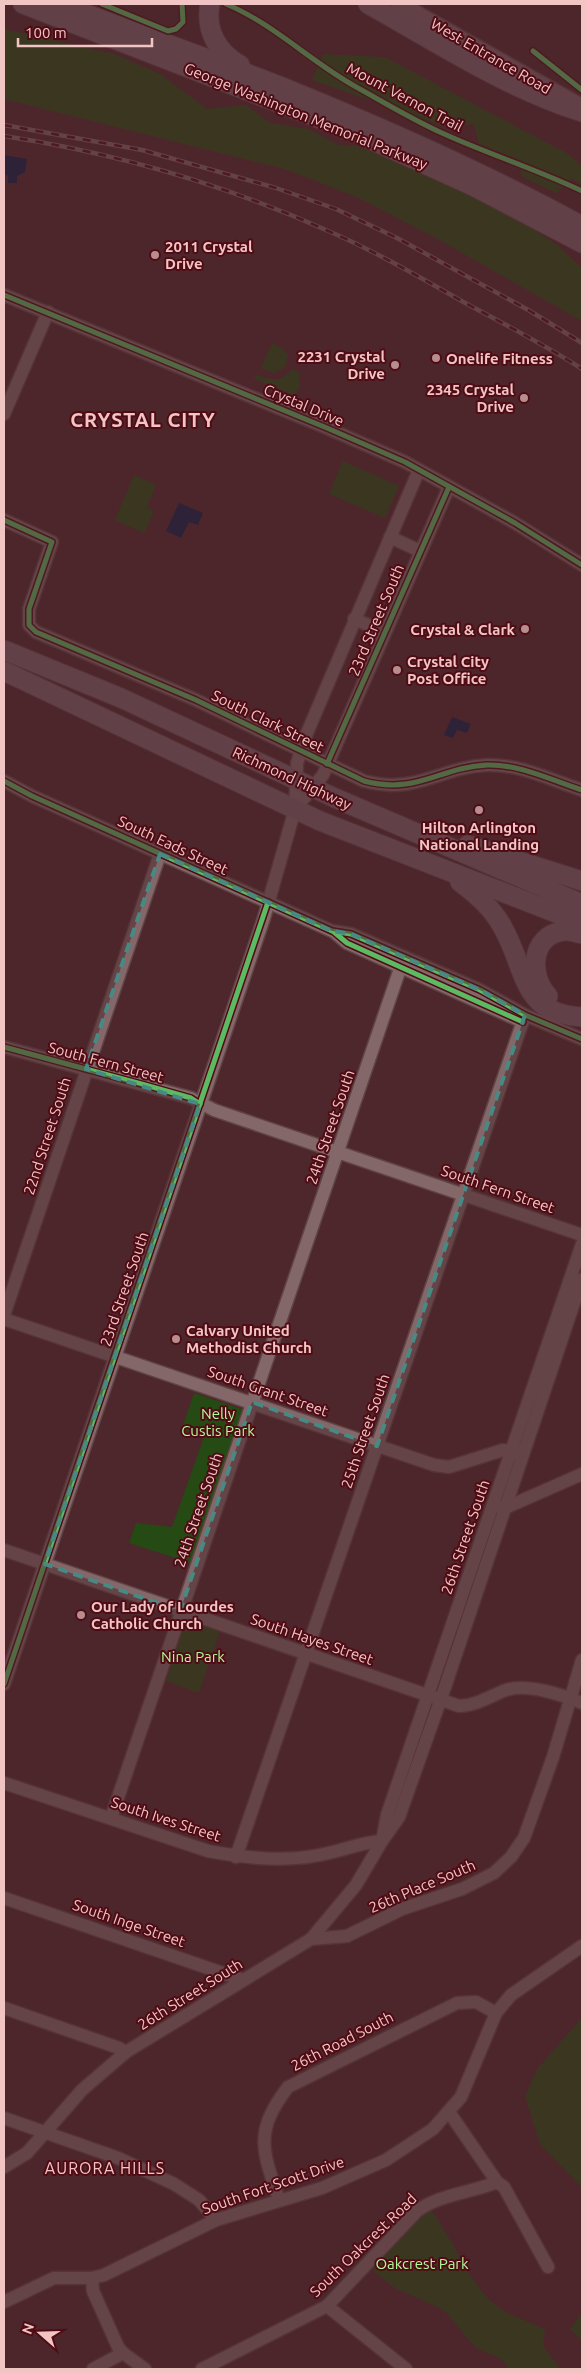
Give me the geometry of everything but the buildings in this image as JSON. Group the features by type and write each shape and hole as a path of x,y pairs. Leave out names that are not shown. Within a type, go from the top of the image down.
{"highway":[{"name":"George Washington Memorial Parkway","path":"23,4 354,132 473,186 582,243"},
{"name":"George Washington Memorial Parkway","path":"61,4 286,89 451,159 582,226"},
{"path":"210,4 211,33 222,52 233,61 286,89"},
{"path":"368,4 509,82 554,103 582,112"},
{"name":"Richmond Highway","path":"4,650 121,698 301,793 374,843 582,923"},
{"name":"Richmond Highway","path":"4,671 301,793 394,824 582,904"},
{"path":"301,793 451,860 496,868"},
{"path":"394,824 582,880"},
{"path":"445,871 474,893 497,918 508,938 527,987 536,1000 559,1014 582,1017"},
{"path":"582,934 565,931 546,938 536,956 535,970 539,984 548,995 561,1002 582,1007"}],"main road":[{"name":"West Entrance Road","path":"399,4 582,108"}],"street":[{"name":"Crystal Drive","path":"4,295 338,432 420,470 529,531 582,565"},
{"path":"4,414 48,312"},
{"name":"23rd Street South","path":"4,1684 268,902 301,793 297,763 301,750 354,619 420,470"},
{"name":"23rd Street South","path":"301,793 323,775 449,487"},
{"name":"South Clark Street","path":"4,520 52,542 29,609 29,625 36,632 196,700 364,781 398,785 422,782 472,767 504,766 523,769 582,790"},
{"path":"390,537 420,551"},
{"path":"354,619 385,632"},
{"name":"South Eads Street","path":"4,781 32,796 332,931 347,943 403,962 582,1047"},
{"name":"22nd Street South","path":"4,1317 160,854"},
{"name":"24th Street South","path":"111,1818 180,1611 403,962"},
{"name":"South Eads Street","path":"523,1018 582,1039"},
{"name":"25th Street South","path":"236,1857 523,1018"},
{"name":"South Fern Street","path":"4,1047 191,1098 214,1110 582,1236"},
{"name":"26th Street South","path":"4,2167 27,2153 82,2090 126,2052 310,1939 356,1885 382,1841 399,1817 441,1700 499,1507 582,1244"},
{"name":"26th Street South","path":"517,1453 582,1279"},
{"name":"South Grant Street","path":"4,1317 434,1465 449,1466 503,1450 517,1453"},
{"path":"499,1507 582,1474"},
{"name":"26th Street South","path":"382,1841 387,1815 428,1696 499,1507"},
{"name":"South Hayes Street","path":"4,1550 459,1706 472,1706 509,1689 534,1689 577,1700"},
{"name":"26th Place South","path":"310,1939 347,1936 402,1909 462,1889 494,1873 512,1857 524,1838 553,1757 577,1700 582,1660"},
{"name":"South Ives Street","path":"4,1783 208,1852 236,1857 276,1860 332,1853 364,1842 382,1841"},
{"name":"South Inge Street","path":"4,1898 243,1980"},
{"name":"South Fort Scott Drive","path":"4,2302 54,2278 92,2278 104,2275 216,2220 322,2188 386,2160 433,2128 461,2097 496,2013 511,1995 582,1946"},
{"name":"26th Road South","path":"279,2200 267,2165 264,2128 274,2106 288,2087 457,2003 476,2002 496,2013"},
{"path":"4,2008 126,2052"},
{"path":"449,2112 497,2182 504,2187 548,2267"},
{"path":"4,2118 118,2158 174,2184 199,2200 216,2220"},
{"name":"South Oakcrest Road","path":"202,2369 327,2306 417,2211 429,2202 479,2189 497,2182"},
{"path":"92,2278 93,2291 123,2353 145,2369"},
{"path":"327,2306 406,2369"},
{"path":"93,2369 123,2353"}],"highlighted area":[{"path":"160,854 332,931 351,934 480,990 525,1015 377,1446 252,1402 180,1611 45,1564 200,1104 86,1069"}],"green space":[{"path":"4,29 114,54 160,74 207,109 246,105 270,123 308,129 339,145 357,146 432,175 508,211 558,246 582,268 582,321 436,238 359,198 285,169 4,99"},
{"path":"323,54 385,57 568,154 582,166 582,185 572,178 556,193 521,176 519,160 479,144 474,124 444,126 312,80"},
{"path":"272,343 283,349 288,356 285,367 274,373 261,368"},
{"path":"292,369 299,372 300,388 294,395 253,378 258,375 276,379 284,376"},
{"path":"343,461 399,486 385,518 329,494"},
{"path":"134,475 156,485 147,507 154,511 144,533 115,520"},
{"name":"Nelly Custis Park","path":"194,1393 244,1410 191,1563 129,1543 136,1523 172,1527 204,1437 182,1429"},
{"name":"Nina Park","path":"186,1620 220,1631 199,1693 166,1681"},
{"path":"582,2018 582,2187 540,2144 525,2096 538,2068"},
{"name":"Oakcrest Park","path":"430,2208 453,2244 461,2263 488,2299 507,2313 545,2329 543,2346 560,2369 508,2369 503,2360 475,2347 444,2310 395,2288 370,2269 418,2217"},
{"path":"582,2313 582,2341 570,2329"}],"water":[{"path":"4,155 27,159 25,172 17,176 17,183 8,183 8,176 4,174"},
{"path":"179,503 203,513 198,525 189,522 181,538 166,531"},
{"path":"452,717 471,724 467,733 457,730 453,738 444,735"}],"railway":[{"path":"4,125 142,150 276,188 336,209 397,238 530,311 582,343"},
{"path":"4,136 87,151 128,161 248,198 287,213 380,256 540,343 582,369"}],"cycle path":[{"path":"102,4 168,31 176,29 183,22 182,4"},
{"name":"Mount Vernon Trail","path":"226,4 260,22 341,78 420,123 459,141 582,191"},
{"path":"533,51 582,90"},
{"path":"4,295 405,462 515,523 582,565"},
{"path":"327,764 449,487"},
{"path":"4,520 52,542 29,609 29,625 36,632 196,700 364,781 399,785 414,783 455,770 499,765 535,773 582,790"},
{"path":"4,781 32,796 332,931 351,934 480,990 525,1015 582,1039"},
{"path":"4,1684 268,902"},
{"path":"334,932 347,943 523,1022"},
{"path":"4,1047 191,1098 200,1104"}],"place":[{"name":"2011 Crystal Drive","path":"155,255"},
{"name":"Onelife Fitness","path":"436,358"},
{"name":"2231 Crystal Drive","path":"395,365"},
{"name":"2345 Crystal Drive","path":"524,398"},
{"name":"Crystal & Clark","path":"525,629"},
{"name":"Crystal City Post Office","path":"397,670"},
{"name":"Hilton Arlington National Landing","path":"479,810"},
{"name":"Calvary United Methodist Church","path":"176,1339"},
{"name":"Our Lady of Lourdes Catholic Church","path":"81,1615"}],"district":[{"name":"CRYSTAL CITY","path":"143,419"},
{"name":"AURORA HILLS","path":"105,2168"}]}
